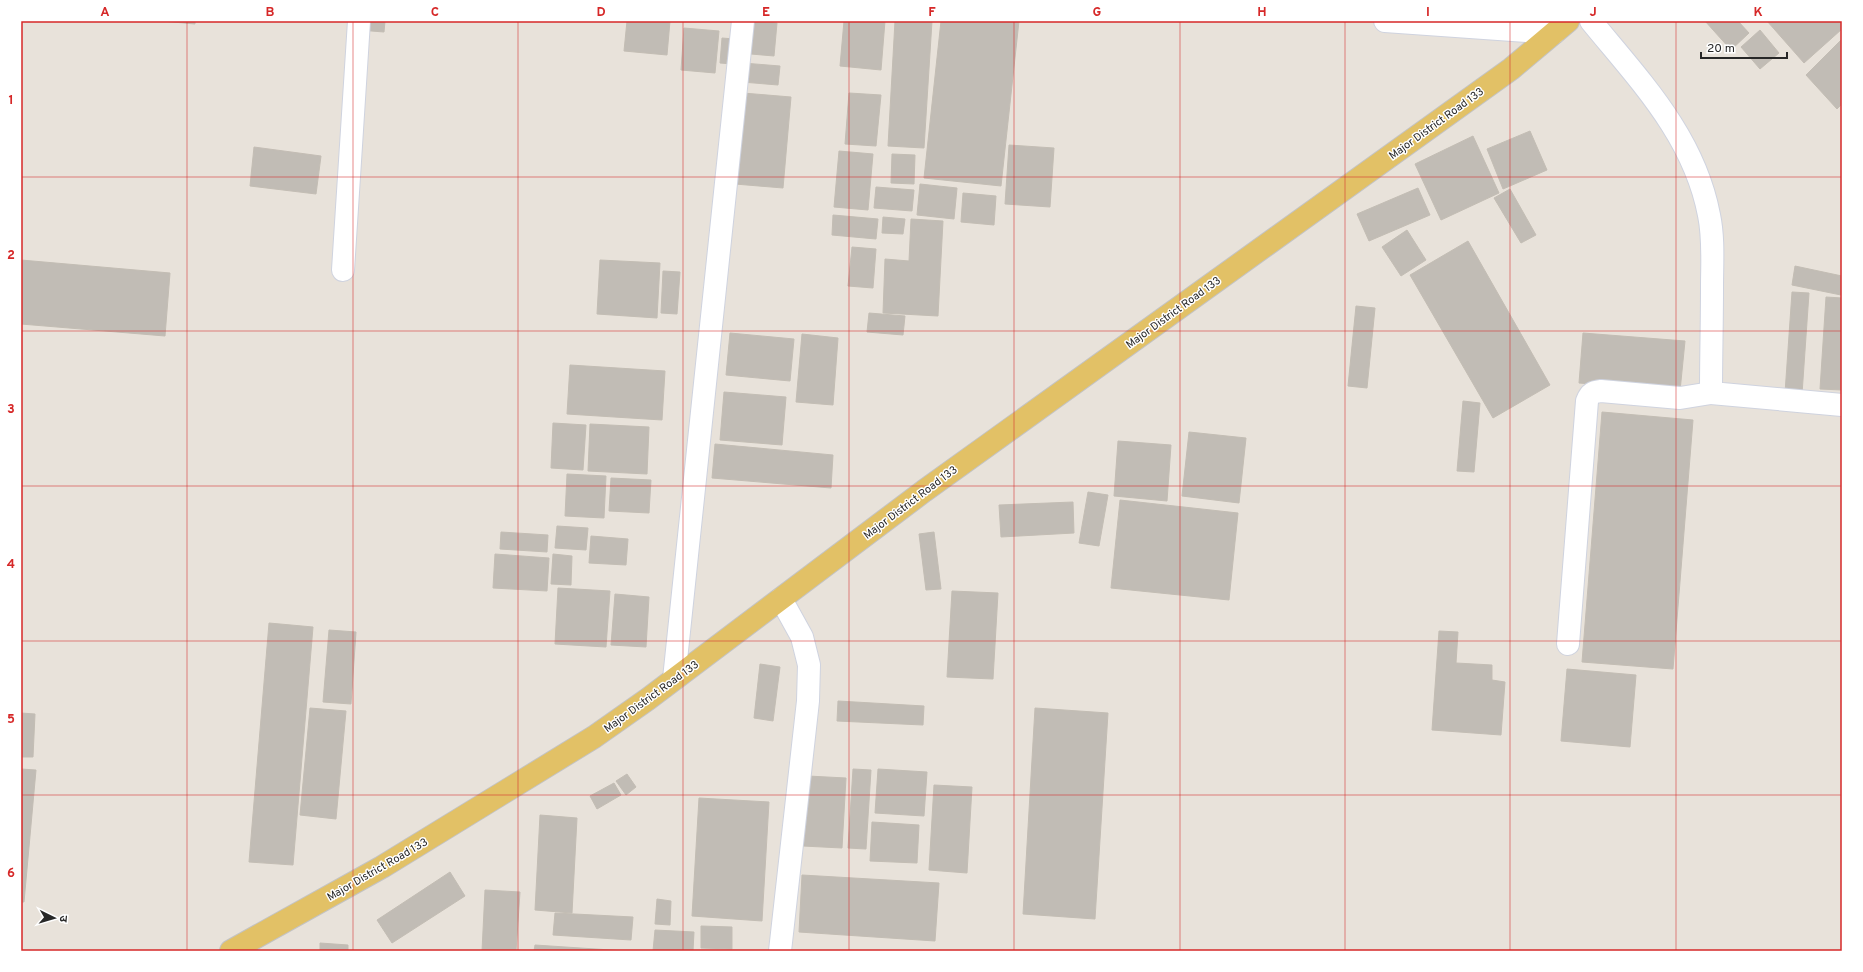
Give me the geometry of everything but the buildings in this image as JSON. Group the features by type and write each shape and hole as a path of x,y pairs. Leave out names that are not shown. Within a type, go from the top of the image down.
{"main road":[{"name":"Major District Road 133","path":"231,951 382,867 594,737 674,679 924,491 1511,69 1561,27"}],"street":[{"path":"343,270 358,21"},
{"path":"674,679 743,21"},
{"path":"1385,21 1561,27"},
{"path":"1591,21 1663,108 1682,139 1702,188 1709,216 1712,243 1711,393"},
{"path":"1568,644 1587,401 1593,392 1601,391 1680,398 1711,393 1842,406"},
{"path":"780,951 808,701 809,665 802,637 781,599"}]}
